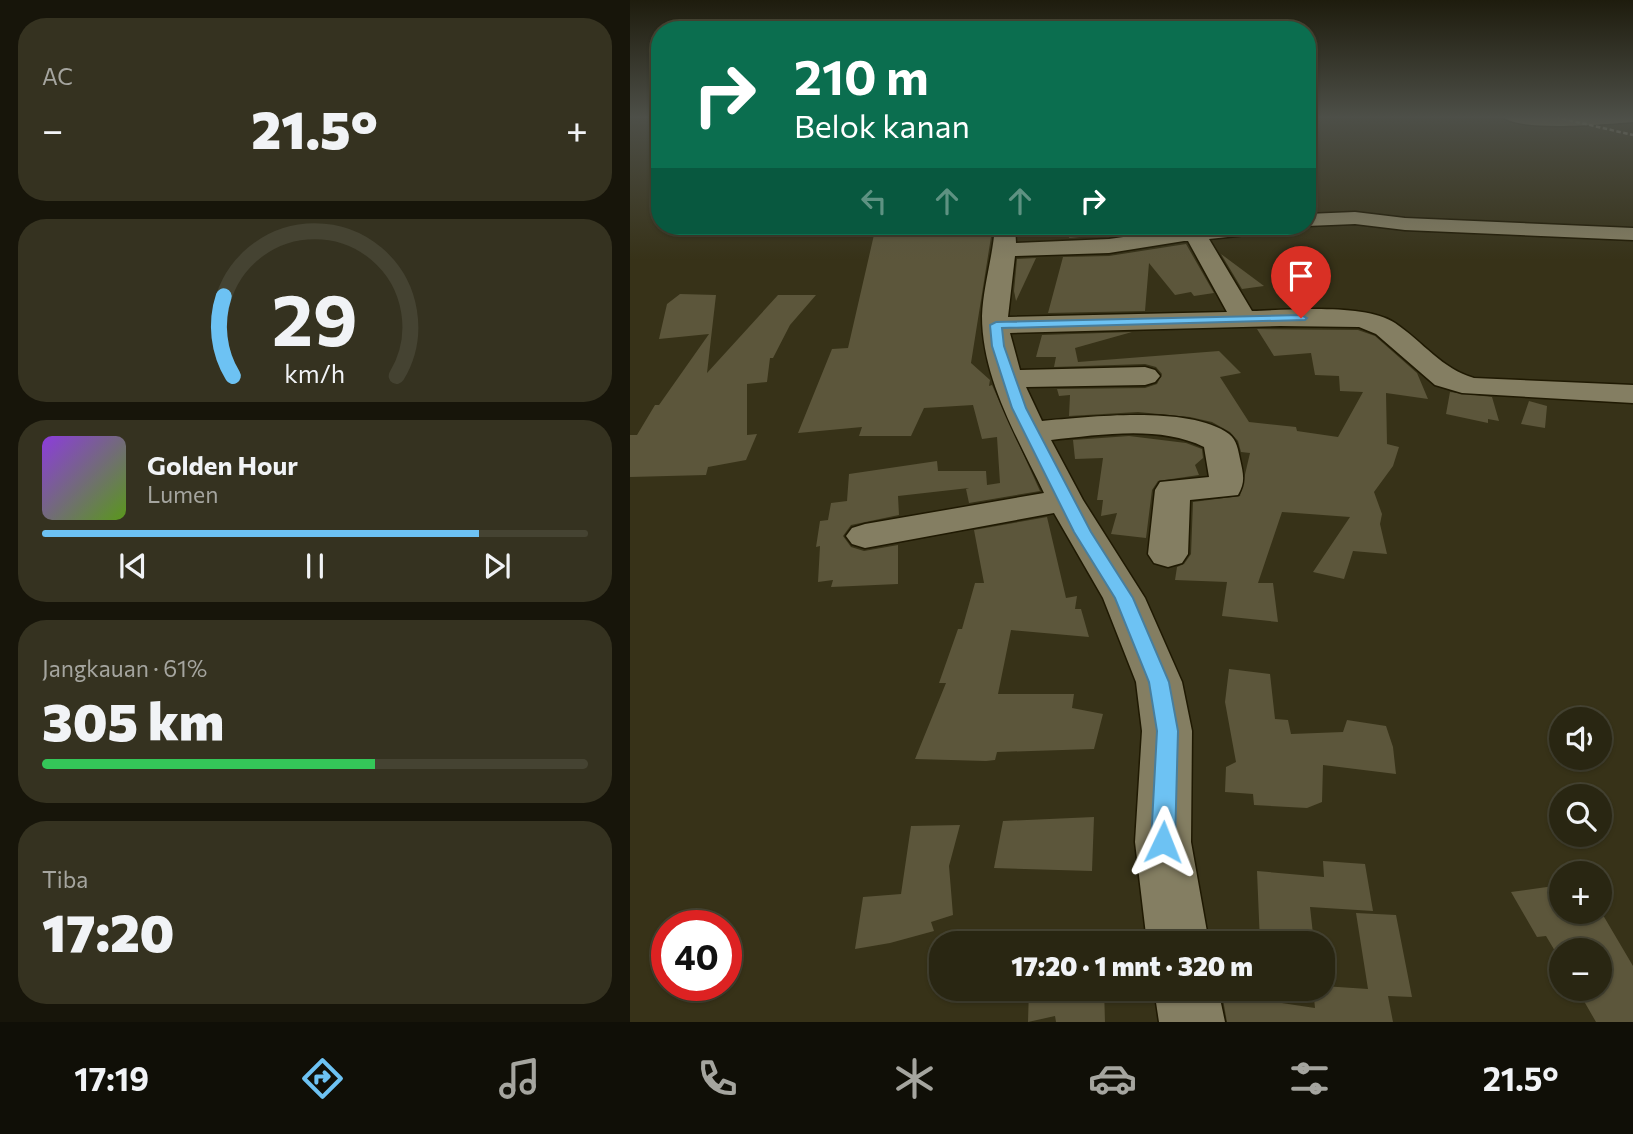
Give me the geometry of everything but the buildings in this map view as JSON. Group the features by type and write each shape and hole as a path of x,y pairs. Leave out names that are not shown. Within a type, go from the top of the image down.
{"street":[{"path":"1316,220 1355,218 1405,225 1633,234"},
{"path":"1176,931 1163,842 1167,731 1159,682 1124,598 1065,500 1008,379 998,346 996,295 1005,238 1109,246 1182,235"},
{"path":"1196,235 1217,276 1244,319"},
{"path":"996,325 1244,319 1344,318 1372,321 1385,328 1445,379 1456,384 1633,394"},
{"path":"1008,379 1145,376"},
{"path":"1031,432 1101,426 1177,427 1219,442 1226,484 1221,488 1173,490 1168,554"},
{"path":"865,536 1065,500"},
{"path":"1188,1001 1192,1022"}],"route":[{"path":"1163,842 1167,731 1159,682 1124,598 1082,532 1019,408 998,346 996,325 1301,318"}]}
